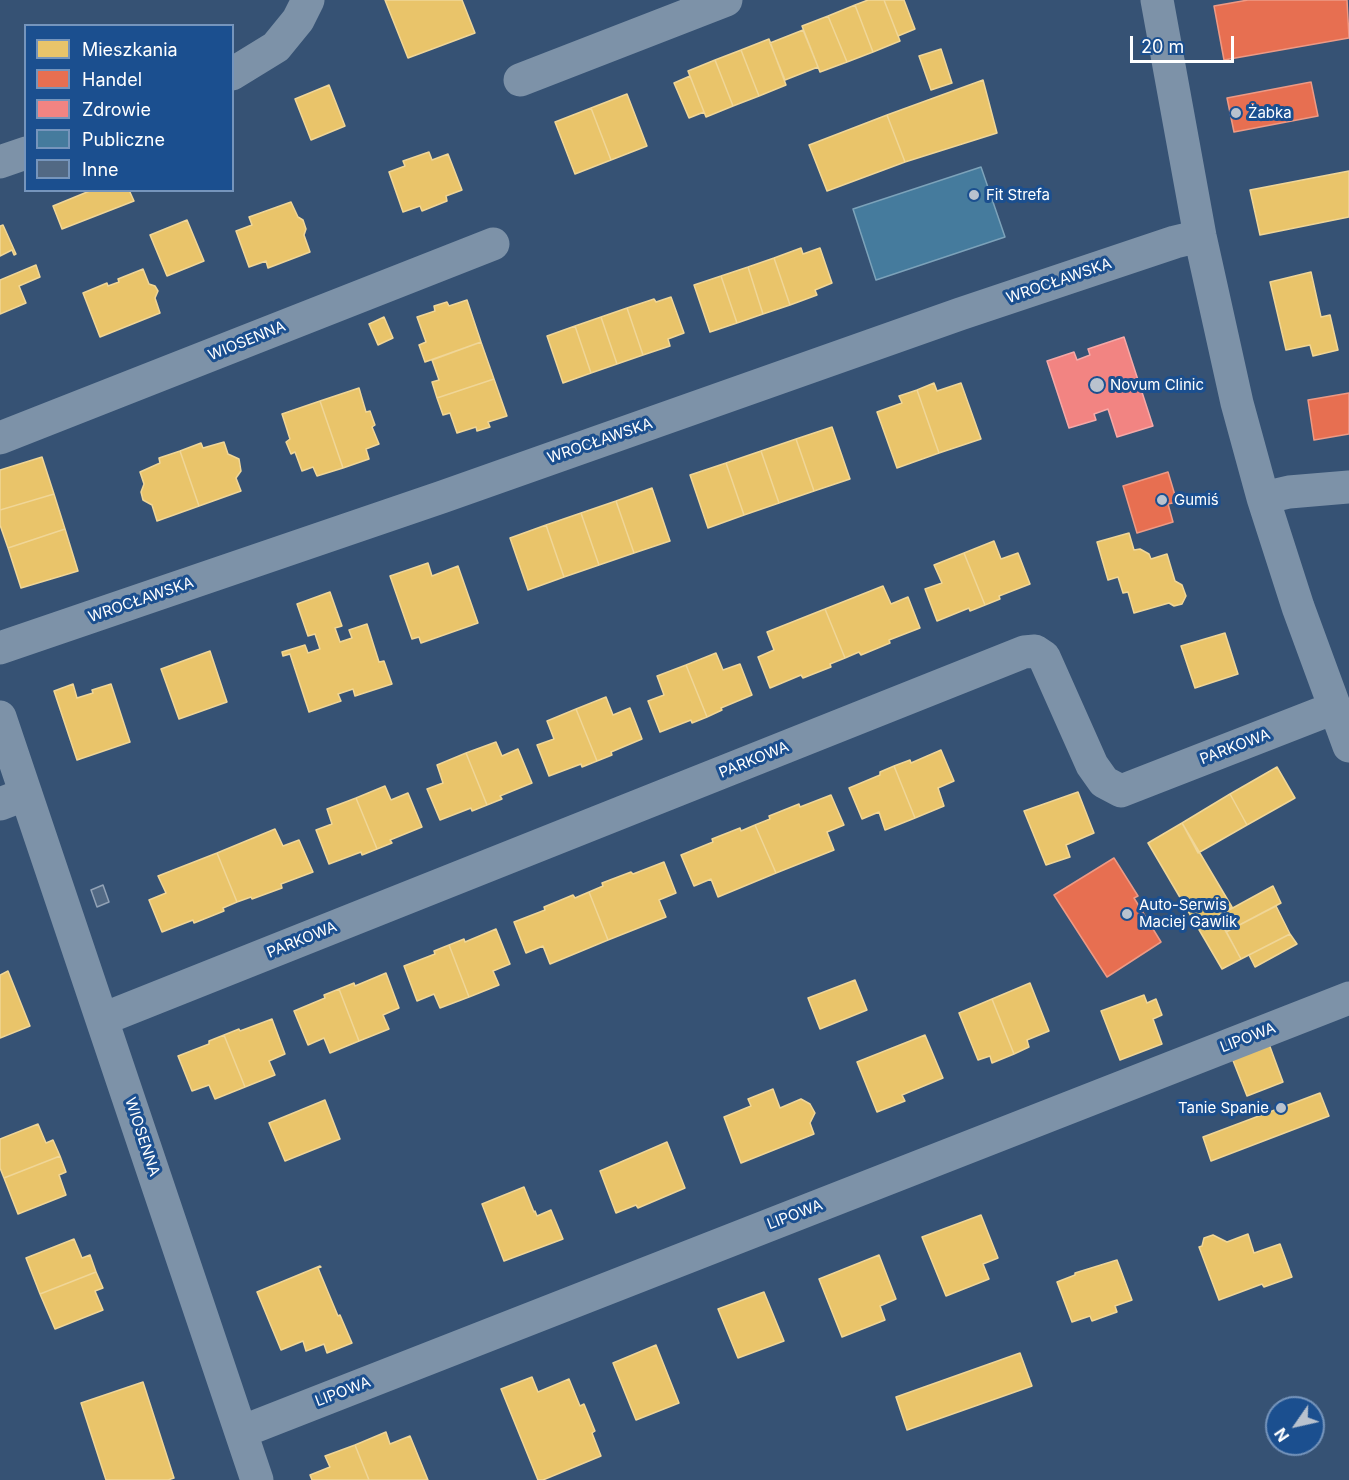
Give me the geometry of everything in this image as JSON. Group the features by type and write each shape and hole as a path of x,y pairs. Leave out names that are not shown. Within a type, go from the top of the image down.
{"street":[{"path":"234,73 276,47 298,20 308,0"},
{"path":"520,80 726,0"},
{"path":"1157,0 1200,236 1237,403 1263,498 1298,607 1349,746"},
{"path":"0,162 24,154"},
{"name":"WROCŁAWSKA","path":"0,648 442,497 960,314 1175,242 1200,236"},
{"name":"WIOSENNA","path":"0,438 494,244"},
{"path":"1263,498 1289,492 1349,487"},
{"name":"PARKOWA","path":"103,1019 1024,652 1035,651 1044,657 1092,765 1104,782 1121,791 1334,708"},
{"name":"WIOSENNA","path":"0,717 13,799 103,1019 257,1480"},
{"name":"LIPOWA","path":"241,1432 1349,998"}],"building: Mieszkania":[{"path":"385,0 462,0 475,33 408,58"},
{"path":"868,0 884,0 900,41 873,52 855,5"},
{"path":"884,0 904,0 915,29 898,36"},
{"path":"855,5 873,52 847,62 828,16"},
{"path":"828,16 847,62 820,72 802,26"},
{"path":"803,30 818,67 785,80 770,43"},
{"path":"769,39 786,85 759,96 741,50"},
{"path":"941,49 952,83 931,90 919,56"},
{"path":"741,50 759,96 733,106 715,60"},
{"path":"715,60 733,106 706,117 688,71"},
{"path":"690,76 704,112 689,118 674,83"},
{"path":"983,80 997,133 905,162 887,115"},
{"path":"329,85 345,126 311,140 295,99"},
{"path":"627,94 647,146 611,160 591,108"},
{"path":"591,108 611,160 575,174 555,122"},
{"path":"887,115 905,162 827,191 809,145"},
{"path":"429,152 432,160 448,154 462,190 446,196 447,201 422,211 420,206 403,212 389,172 405,166 403,161"},
{"path":"1349,171 1349,217 1260,235 1250,190"},
{"path":"87,192 130,192 134,201 62,229 53,206"},
{"path":"291,202 298,217 303,220 306,229 304,235 310,252 268,268 266,261 249,267 236,231 252,225 249,217"},
{"path":"187,220 204,261 167,276 150,235"},
{"path":"3,225 16,254 14,255 12,250 0,256 0,226"},
{"path":"801,248 803,254 820,248 832,283 815,290 817,295 790,305 774,258"},
{"path":"774,258 790,305 763,314 748,267"},
{"path":"36,265 40,277 19,286 26,303 0,314 0,280"},
{"path":"748,267 763,314 737,323 721,276"},
{"path":"143,269 149,284 155,286 158,291 155,298 160,313 100,337 83,293 107,283 108,286 119,282 118,279"},
{"path":"1311,272 1321,317 1330,315 1338,350 1313,356 1310,345 1286,350 1270,282"},
{"path":"721,276 737,323 710,332 694,285"},
{"path":"671,297 684,333 668,339 670,346 643,355 627,308 654,299 656,302"},
{"path":"467,300 481,342 425,362 419,345 426,342 417,317 435,311 434,306 447,302 449,306"},
{"path":"627,308 643,355 617,364 601,317"},
{"path":"384,317 393,338 378,345 369,324"},
{"path":"601,317 617,364 591,373 575,326"},
{"path":"575,326 591,373 563,383 547,336"},
{"path":"481,342 494,379 437,398 432,382 439,380 432,360"},
{"path":"494,379 507,416 488,422 490,427 477,431 476,427 457,433 450,413 443,415 437,398"},
{"path":"934,383 937,391 961,383 981,439 939,453 917,390"},
{"path":"359,388 366,412 370,411 375,425 372,427 379,444 366,449 369,459 343,468 320,401"},
{"path":"917,390 939,453 897,468 877,412 902,403 899,396"},
{"path":"320,401 343,468 317,476 313,467 302,471 295,452 291,454 286,442 290,439 282,414"},
{"path":"832,427 850,479 814,491 796,439"},
{"path":"796,439 814,491 779,503 761,451"},
{"path":"224,442 228,454 239,459 241,471 236,478 241,491 199,506 180,451 201,443 203,448"},
{"path":"180,451 199,506 157,521 152,505 143,500 141,492 144,484 140,472 160,463 159,458"},
{"path":"761,451 779,503 744,515 726,463"},
{"path":"42,457 54,494 0,510 0,470"},
{"path":"726,463 744,515 708,528 690,475"},
{"path":"652,488 670,541 634,553 616,501"},
{"path":"54,494 65,529 8,548 0,525 0,510"},
{"path":"616,501 634,553 599,565 581,513"},
{"path":"581,513 599,565 564,577 546,525"},
{"path":"546,525 564,577 528,590 510,538"},
{"path":"65,529 78,571 21,588 8,548"},
{"path":"1129,533 1134,550 1140,549 1149,554 1151,559 1167,554 1175,581 1182,585 1186,596 1182,604 1174,606 1169,603 1134,613 1128,592 1123,593 1118,577 1108,580 1097,542"},
{"path":"994,541 1001,559 1018,553 1030,584 999,596 1000,599 985,605 964,553"},
{"path":"964,553 985,605 970,611 969,608 937,621 925,589 942,583 934,565"},
{"path":"428,563 432,576 458,566 478,623 421,643 419,637 412,639 390,576"},
{"path":"883,586 891,604 908,597 920,628 889,640 890,643 861,655 859,652 845,658 825,609"},
{"path":"330,592 342,626 335,628 340,642 352,638 349,630 367,624 379,662 384,661 392,684 355,696 353,689 338,694 341,701 309,712 290,654 283,656 282,652 305,645 308,653 320,649 315,634 308,636 297,604"},
{"path":"825,609 845,658 830,664 831,667 803,678 801,675 770,688 758,657 774,650 767,632"},
{"path":"1225,633 1238,674 1195,688 1181,646"},
{"path":"210,651 227,702 179,719 161,669"},
{"path":"716,653 723,670 740,664 752,695 721,708 722,710 707,717 686,665"},
{"path":"686,665 707,717 692,723 691,720 660,732 648,701 664,695 657,676"},
{"path":"73,684 77,698 111,684 130,742 77,760 54,691"},
{"path":"606,697 613,715 630,708 642,739 611,752 612,755 597,761 576,709"},
{"path":"576,709 597,761 582,767 581,764 549,776 537,745 554,739 547,721"},
{"path":"496,742 502,756 518,749 532,783 500,796 502,799 487,805 466,753"},
{"path":"941,750 954,781 938,788 944,806 915,818 894,766 910,760 911,763"},
{"path":"466,753 487,805 472,811 471,808 440,820 427,789 443,783 437,765"},
{"path":"894,766 915,818 885,830 879,812 862,819 849,788 880,775 880,772"},
{"path":"1277,767 1295,798 1247,825 1230,794"},
{"path":"385,786 391,800 408,793 422,827 390,840 392,843 377,849 356,798"},
{"path":"1078,792 1094,833 1066,845 1070,857 1046,865 1024,811"},
{"path":"1230,794 1247,825 1198,853 1182,823"},
{"path":"831,795 844,825 827,832 834,850 776,873 755,825 770,819 769,816 799,804 800,807"},
{"path":"356,798 377,849 362,855 361,852 329,864 316,830 332,824 327,809"},
{"path":"1182,823 1232,907 1198,928 1148,843"},
{"path":"755,825 776,873 718,897 711,879 694,886 681,855 713,842 712,839"},
{"path":"275,829 283,846 299,840 313,872 281,884 282,888 237,902 217,853"},
{"path":"217,853 237,902 223,908 224,911 194,923 193,920 162,932 149,900 166,893 158,876"},
{"path":"664,862 676,893 659,900 666,917 608,940 589,892 603,886 602,883"},
{"path":"1273,886 1281,903 1226,932 1218,916"},
{"path":"589,892 608,940 550,964 543,946 526,953 514,922 545,910 544,907 573,895 575,898"},
{"path":"1276,906 1290,934 1241,959 1226,932"},
{"path":"1218,916 1241,959 1222,969 1198,928"},
{"path":"496,929 510,964 493,971 499,985 469,997 449,945 464,939 465,942"},
{"path":"1290,934 1297,944 1255,967 1249,955"},
{"path":"449,945 469,997 440,1008 434,994 417,1001 404,966 435,954 434,951"},
{"path":"8,971 30,1026 0,1038 0,975"},
{"path":"386,973 399,1008 383,1015 389,1029 359,1041 339,989 354,983 355,986"},
{"path":"855,980 867,1010 820,1029 808,998"},
{"path":"1030,983 1049,1031 1027,1040 1029,1047 1014,1054 992,999"},
{"path":"339,989 359,1041 330,1053 324,1038 308,1045 294,1011 325,998 324,995"},
{"path":"1144,995 1147,1003 1156,999 1162,1015 1153,1019 1162,1044 1120,1060 1101,1011"},
{"path":"992,999 1014,1054 992,1063 990,1056 978,1060 959,1013"},
{"path":"272,1019 285,1054 269,1061 275,1075 245,1087 224,1035"},
{"path":"224,1035 245,1087 215,1099 209,1085 192,1091 178,1056 209,1044 209,1041"},
{"path":"925,1035 943,1078 902,1095 905,1101 877,1112 857,1062"},
{"path":"1269,1044 1283,1082 1247,1096 1232,1058"},
{"path":"773,1089 780,1108 801,1099 810,1104 815,1113 810,1123 814,1134 741,1163 724,1117 751,1106 748,1099"},
{"path":"1320,1093 1329,1116 1211,1161 1203,1137"},
{"path":"325,1100 340,1139 285,1161 269,1123"},
{"path":"38,1124 46,1143 53,1140 60,1156 4,1178 0,1168 0,1139"},
{"path":"667,1142 685,1188 638,1208 636,1205 616,1213 600,1171"},
{"path":"60,1156 66,1172 59,1175 66,1195 18,1214 4,1178"},
{"path":"524,1187 537,1216 551,1210 563,1239 504,1261 482,1204"},
{"path":"981,1215 998,1258 983,1264 989,1279 946,1296 922,1237"},
{"path":"1248,1234 1254,1253 1280,1244 1292,1277 1264,1287 1262,1284 1219,1300 1199,1247 1202,1246 1204,1238 1213,1235 1227,1242"},
{"path":"74,1239 82,1258 90,1255 96,1272 40,1294 26,1258"},
{"path":"879,1255 896,1299 880,1306 885,1320 842,1337 819,1279"},
{"path":"1117,1260 1132,1300 1115,1306 1117,1312 1092,1321 1090,1316 1072,1322 1057,1282 1075,1273"},
{"path":"320,1266 318,1268 352,1343 327,1353 324,1344 306,1351 303,1341 281,1350 257,1292"},
{"path":"96,1272 103,1288 95,1291 103,1310 55,1329 40,1294"},
{"path":"764,1292 784,1341 738,1358 718,1309"},
{"path":"656,1345 679,1403 636,1420 613,1363"},
{"path":"1020,1353 1032,1386 907,1430 896,1397"},
{"path":"532,1377 538,1392 569,1379 580,1406 584,1404 595,1431 592,1433 601,1456 538,1480 501,1389"},
{"path":"143,1382 174,1478 168,1480 106,1480 81,1403"},
{"path":"386,1432 390,1444 410,1436 428,1480 369,1480 355,1445"},
{"path":"355,1445 369,1480 312,1480 310,1475 330,1467 325,1456"}],"building: Handel":[{"path":"1248,0 1347,0 1349,38 1224,60 1214,6"},
{"path":"1311,82 1318,116 1234,132 1227,98"},
{"path":"1349,393 1349,434 1314,440 1308,400"},
{"path":"1168,472 1177,502 1168,504 1173,522 1137,533 1123,486"},
{"path":"1114,858 1138,896 1134,898 1161,942 1107,977 1054,895"}],"building: Zdrowie":[{"name":"Novum Clinic","path":"1124,337 1153,426 1117,437 1108,409 1094,414 1096,420 1069,428 1047,361 1074,352 1077,360 1090,355 1088,349"}],"building: Publiczne":[{"path":"981,167 1005,237 876,280 853,209"}],"building: Inne":[{"path":"103,885 109,902 97,907 91,890"}],"place":[{"name":"Żabka","path":"1236,113"},
{"name":"Fit Strefa","path":"974,195"},
{"name":"Novum Clinic","path":"1097,385"},
{"name":"Gumiś","path":"1162,500"},
{"name":"Auto-Serwis Maciej Gawlik","path":"1127,914"},
{"name":"Tanie Spanie","path":"1281,1108"}]}
